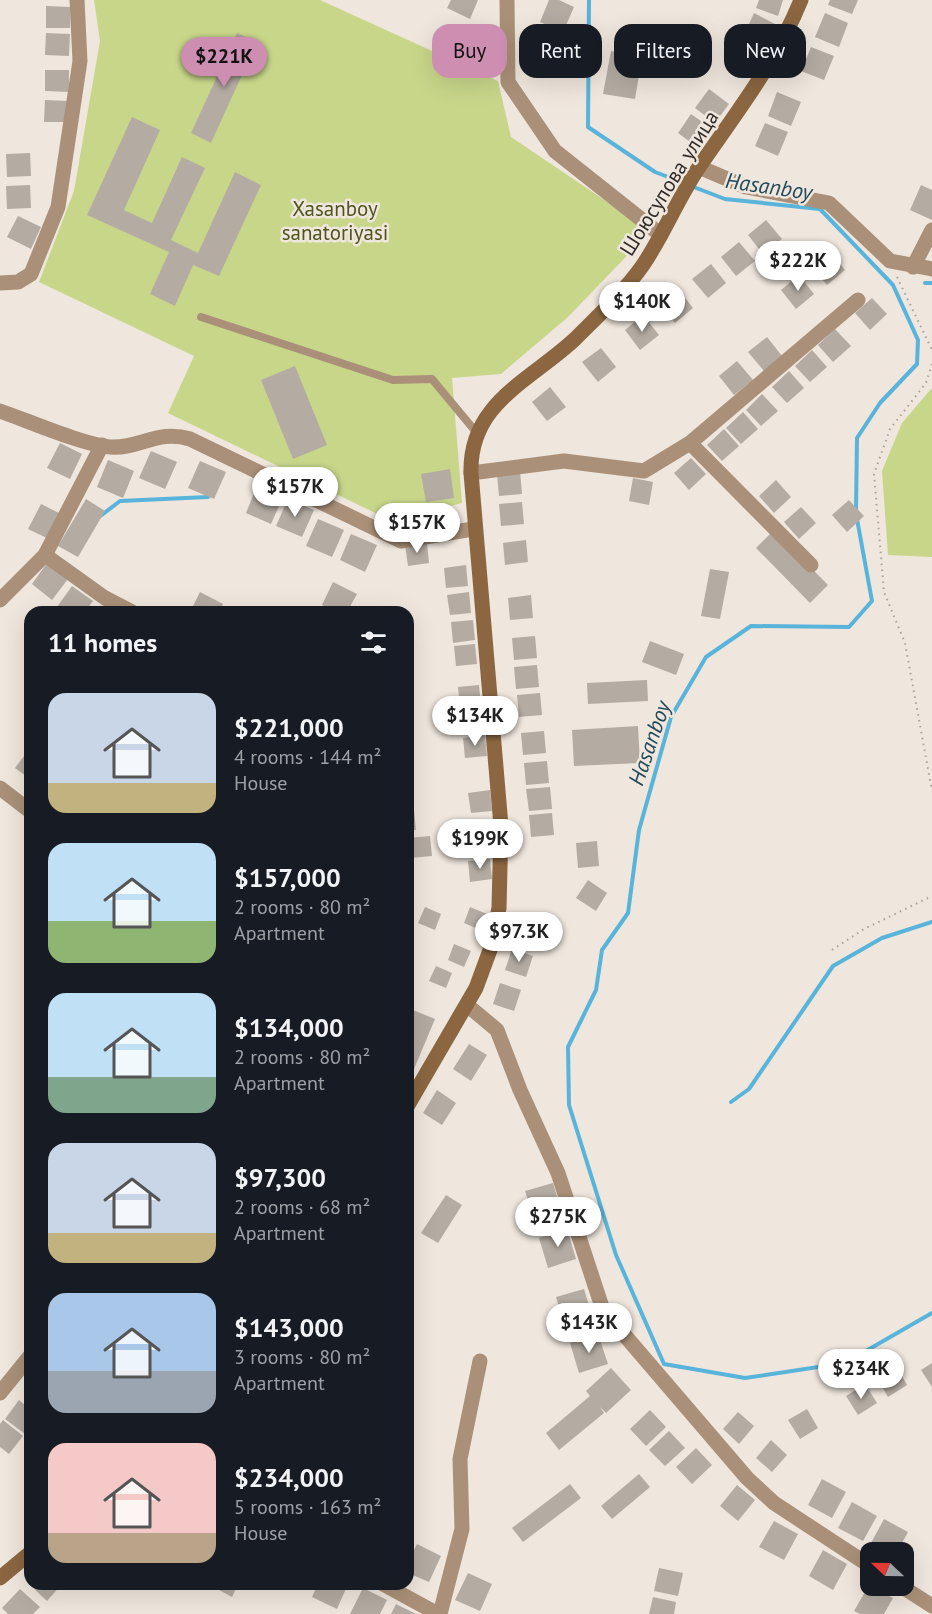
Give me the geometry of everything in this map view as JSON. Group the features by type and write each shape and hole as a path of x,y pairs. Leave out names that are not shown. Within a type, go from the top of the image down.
{"street":[{"path":"0,283 18,282 31,274 58,207 80,61 77,0"},
{"path":"507,0 508,82 555,151 661,236"},
{"name":"Шоюсупова улица","path":"414,1090 467,1005 483,970 496,929 502,856 473,529 471,452 476,432 504,397 574,339 622,291 643,265 683,193 766,72 786,38 801,0"},
{"path":"699,168 746,187 829,203 890,261 932,269"},
{"path":"913,267 932,230"},
{"path":"471,473 564,461 644,471 690,443 858,300"},
{"path":"0,411 102,445 130,446 167,435 190,439 400,542 473,529"},
{"path":"690,443 811,565"},
{"path":"0,600 45,555 102,445"},
{"path":"45,555 105,598 120,606"},
{"path":"0,788 24,806"},
{"path":"467,1005 497,1030 520,1090 558,1173 603,1310 747,1478 774,1503 860,1559"},
{"path":"394,1590 439,1614 462,1529 460,1458 480,1361"},
{"path":"0,1393 24,1363"},
{"path":"0,1578 24,1558"},
{"path":"914,1594 932,1606"}],"lane":[{"path":"201,317 393,380 432,379 476,432"}],"path":[{"path":"890,261 932,350"},
{"path":"932,364 926,382 890,429 874,474 884,592 905,643 932,791"},
{"path":"832,950 864,929 932,896"}],"green space":[{"name":"Xasanboy sanatoriyasi","path":"94,0 320,0 432,51 432,78 491,78 498,81 511,137 637,222 644,238 568,317 501,374 452,378 462,503 392,521 168,413 194,356 39,282 74,191 100,41"},
{"path":"932,388 932,557 888,555 882,471 902,423"}],"building":[{"path":"451,0 478,0 470,19 447,8"},
{"path":"549,0 559,0 574,7 567,24 540,22"},
{"path":"759,0 783,0 778,16 756,8"},
{"path":"830,0 858,0 852,14 828,5"},
{"path":"46,6 70,7 70,28 46,28"},
{"path":"754,13 775,24 749,24"},
{"path":"825,13 848,23 839,47 815,37"},
{"path":"46,33 70,34 69,56 45,55"},
{"path":"237,33 257,42 211,143 191,133"},
{"path":"811,47 834,56 824,80 806,73 806,59"},
{"path":"611,51 614,52 614,78 638,78 635,99 603,94"},
{"path":"45,70 69,70 69,92 45,91"},
{"path":"709,89 729,104 715,123 695,108"},
{"path":"777,92 801,102 791,126 768,116"},
{"path":"45,100 69,101 68,122 44,122"},
{"path":"691,114 711,128 697,147 678,133"},
{"path":"132,117 160,130 124,210 152,223 182,157 205,168 171,240 198,253 235,172 261,185 219,276 193,265 175,306 150,294 169,252 87,215"},
{"path":"765,123 788,132 778,156 755,146"},
{"path":"30,153 31,176 7,177 6,154"},
{"path":"30,185 31,208 7,209 6,186"},
{"path":"921,185 932,190 932,220 910,210"},
{"path":"18,216 41,227 31,249 7,237"},
{"path":"766,220 782,239 763,254 748,235"},
{"path":"739,242 755,261 736,276 721,257"},
{"path":"830,251 845,270 827,285 811,266"},
{"path":"711,264 726,283 708,298 692,279"},
{"path":"799,275 814,294 796,309 781,290"},
{"path":"678,289 693,308 675,323 659,304"},
{"path":"872,298 887,314 870,330 855,313"},
{"path":"643,315 659,335 640,350 625,330"},
{"path":"835,329 851,346 833,362 818,345"},
{"path":"767,337 782,356 764,371 748,352"},
{"path":"601,348 616,367 598,382 582,362"},
{"path":"812,350 827,367 810,382 795,366"},
{"path":"737,361 753,380 734,395 719,376"},
{"path":"295,366 327,445 293,459 261,380"},
{"path":"789,371 804,388 787,403 772,387"},
{"path":"550,387 566,407 547,421 532,402"},
{"path":"762,394 778,411 761,426 746,410"},
{"path":"743,412 758,429 741,444 726,428"},
{"path":"724,429 739,446 722,461 707,445"},
{"path":"60,443 82,454 70,479 47,468"},
{"path":"151,451 177,462 165,489 139,478"},
{"path":"691,458 706,474 689,490 674,473"},
{"path":"108,460 134,471 123,498 97,487"},
{"path":"200,461 226,472 214,499 188,488"},
{"path":"450,469 454,498 426,502 421,474"},
{"path":"520,471 522,494 499,496 497,474"},
{"path":"633,478 653,482 649,505 629,501"},
{"path":"776,480 791,497 774,513 759,496"},
{"path":"257,486 283,497 271,524 246,513"},
{"path":"86,499 105,511 78,557 58,546"},
{"path":"288,499 314,510 302,537 276,526"},
{"path":"849,500 864,516 847,532 832,515"},
{"path":"522,502 524,524 501,526 499,504"},
{"path":"41,504 63,515 51,540 28,529"},
{"path":"801,507 816,523 799,539 784,522"},
{"path":"318,519 344,530 332,557 306,546"},
{"path":"774,530 828,585 810,603 756,548"},
{"path":"351,534 377,545 365,572 340,560"},
{"path":"526,540 528,562 505,565 503,543"},
{"path":"427,543 429,563 408,566 405,545"},
{"path":"47,563 68,579 52,600 32,584"},
{"path":"466,565 468,586 446,588 444,568"},
{"path":"710,569 729,572 720,619 701,616"},
{"path":"333,582 357,594 350,606 322,605"},
{"path":"72,586 93,601 89,606 58,606"},
{"path":"200,592 223,604 222,606 193,606"},
{"path":"469,592 471,613 450,615 447,595"},
{"path":"531,595 533,618 510,620 508,598"},
{"path":"473,620 475,640 453,643 451,622"},
{"path":"535,636 537,658 514,660 512,638"},
{"path":"650,641 684,654 676,675 642,662"},
{"path":"475,644 477,664 456,666 454,646"},
{"path":"537,665 539,687 516,689 514,667"},
{"path":"647,680 648,701 588,704 587,683"},
{"path":"479,685 481,705 460,707 458,687"},
{"path":"540,693 542,715 519,717 517,695"},
{"path":"638,726 640,763 574,766 572,730"},
{"path":"544,731 546,753 523,755 521,733"},
{"path":"485,735 487,756 465,758 463,738"},
{"path":"24,756 24,775 15,768"},
{"path":"547,761 549,783 526,785 524,763"},
{"path":"550,787 552,809 529,811 526,789"},
{"path":"490,790 492,811 471,813 468,793"},
{"path":"552,813 554,835 531,837 529,815"},
{"path":"489,831 491,852 469,854 467,834"},
{"path":"430,836 432,856 414,858 414,837"},
{"path":"597,841 599,866 578,868 576,843"},
{"path":"490,859 492,879 470,882 468,861"},
{"path":"588,880 607,893 596,911 576,898"},
{"path":"425,907 441,914 435,930 418,923"},
{"path":"470,907 487,914 480,930 464,923"},
{"path":"454,944 471,951 464,967 448,960"},
{"path":"512,949 533,956 526,977 505,970"},
{"path":"436,966 452,973 446,988 429,981"},
{"path":"500,983 521,990 514,1011 493,1004"},
{"path":"414,1010 435,1019 414,1069"},
{"path":"469,1044 487,1055 471,1081 453,1069"},
{"path":"437,1090 456,1103 442,1125 423,1113"},
{"path":"553,1183 562,1213 534,1221 525,1191"},
{"path":"446,1195 462,1205 438,1243 421,1233"},
{"path":"567,1229 576,1259 548,1268 539,1238"},
{"path":"584,1289 593,1319 565,1327 556,1297"},
{"path":"598,1334 608,1364 579,1373 570,1343"},
{"path":"932,1363 932,1387 921,1370"},
{"path":"896,1366 907,1385 888,1397 877,1378"},
{"path":"611,1368 631,1390 606,1413 600,1407 604,1413 559,1450 546,1433 590,1396 586,1391"},
{"path":"865,1384 877,1403 858,1415 846,1396"},
{"path":"19,1400 24,1404 24,1433 5,1419"},
{"path":"807,1409 818,1428 800,1439 788,1420"},
{"path":"650,1410 666,1427 646,1446 630,1429"},
{"path":"738,1412 754,1426 739,1444 723,1429"},
{"path":"3,1420 23,1436 9,1454 0,1447 0,1424"},
{"path":"669,1431 685,1448 665,1466 649,1450"},
{"path":"771,1440 787,1455 772,1472 756,1458"},
{"path":"696,1448 712,1465 692,1484 676,1467"},
{"path":"639,1474 650,1487 612,1519 601,1506"},
{"path":"822,1479 846,1492 832,1518 808,1505"},
{"path":"570,1484 581,1498 523,1542 512,1528"},
{"path":"737,1485 755,1500 738,1521 720,1506"},
{"path":"852,1502 877,1516 863,1541 838,1528"},
{"path":"884,1519 908,1532 902,1542 872,1542"},
{"path":"774,1521 798,1534 784,1560 759,1547"},
{"path":"417,1544 441,1556 429,1582 414,1576 414,1550"},
{"path":"823,1550 847,1564 833,1590 809,1576"},
{"path":"659,1568 683,1573 678,1596 654,1591"},
{"path":"468,1573 492,1584 480,1611 455,1600"},
{"path":"20,1589 40,1607 33,1614 8,1614 2,1608"},
{"path":"35,1590 57,1590 47,1601"},
{"path":"219,1590 235,1590 232,1597"},
{"path":"315,1590 345,1590 337,1609 312,1597"},
{"path":"362,1590 367,1590 387,1600 380,1614 350,1614"},
{"path":"863,1596 893,1598 884,1614 860,1614 854,1611"},
{"path":"653,1597 676,1602 674,1614 649,1614"},
{"path":"396,1604 416,1614 391,1614"}],"waterway":[{"name":"Hasanboy","path":"589,0 588,127 655,172 684,183"},
{"name":"Hasanboy","path":"691,186 725,199 820,209 893,285 918,340 917,364 880,403 857,438 856,511"},
{"path":"925,283 932,283"},
{"path":"99,517 120,501 208,497"},
{"name":"Hasanboy","path":"857,519 872,601 849,627 751,626 706,657 671,717 639,830 628,913 602,950 596,990 568,1047 569,1105 616,1255 664,1364 745,1378 845,1363 932,1313"},
{"path":"731,1102 749,1089 833,966 882,938 932,922"}]}
